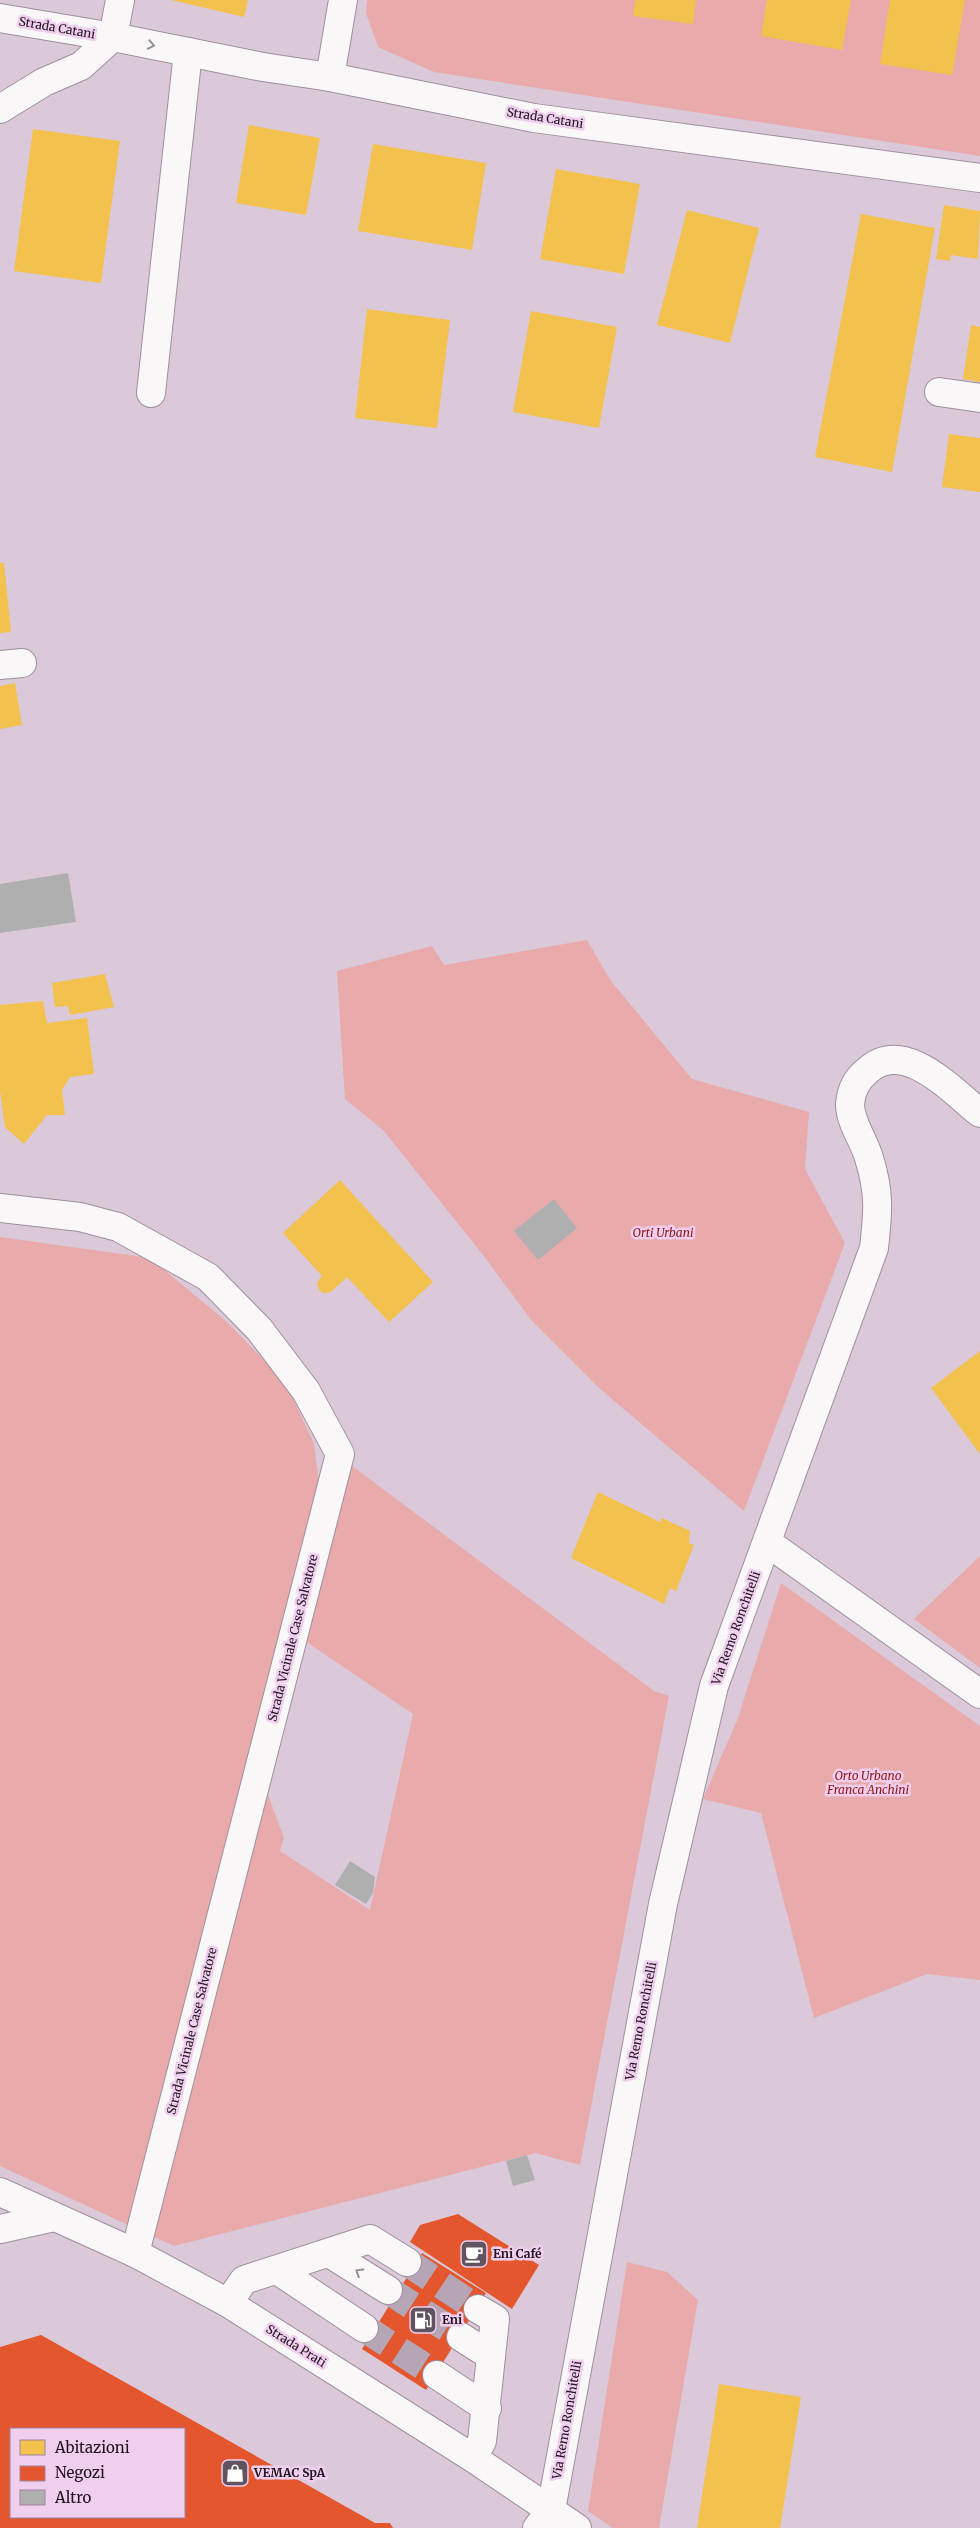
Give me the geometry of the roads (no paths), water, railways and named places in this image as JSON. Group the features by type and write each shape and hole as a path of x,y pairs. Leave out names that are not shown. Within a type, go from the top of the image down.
{"street":[{"name":"Strada Catani","path":"0,109 44,82 81,66 113,37 120,0"},
{"path":"330,77 343,0"},
{"name":"Strada Catani","path":"0,18 113,37 263,67 330,77 534,118 980,178"},
{"path":"151,393 188,52"},
{"path":"939,392 980,398"},
{"name":"Via Remo Ronchitelli","path":"544,2519 663,1904 714,1686 768,1543 874,1248 879,1200 869,1157 852,1117 850,1103 854,1088 861,1076 871,1066 899,1059 914,1062 980,1114"},
{"name":"Strada Vicinale Case Salvatore","path":"0,1208 80,1217 118,1227 208,1277 259,1329 306,1391 340,1454 135,2253"},
{"path":"768,1543 980,1694"},
{"name":"Strada Prati","path":"0,2192 135,2253 228,2303 473,2458 544,2519 577,2528"},
{"path":"0,2229 54,2217"},
{"path":"228,2303 244,2280 370,2239 407,2262"},
{"path":"329,2253 388,2290"},
{"path":"277,2270 364,2328"},
{"path":"473,2458 482,2441 487,2408 491,2356 487,2314"},
{"path":"461,2337 491,2356"},
{"path":"437,2375 487,2408"}],"tunnel":[{"path":"407,2262 478,2309"},
{"path":"388,2290 461,2337"},
{"path":"364,2328 437,2375"}],"place":[{"name":"Eni Café","path":"474,2254"},
{"name":"Eni","path":"423,2320"},
{"name":"VEMAC SpA","path":"235,2473"}],"park label":[{"name":"Orti Urbani","path":"663,1233"},
{"name":"Orto Urbano Franca Anchini","path":"868,1783"}]}
